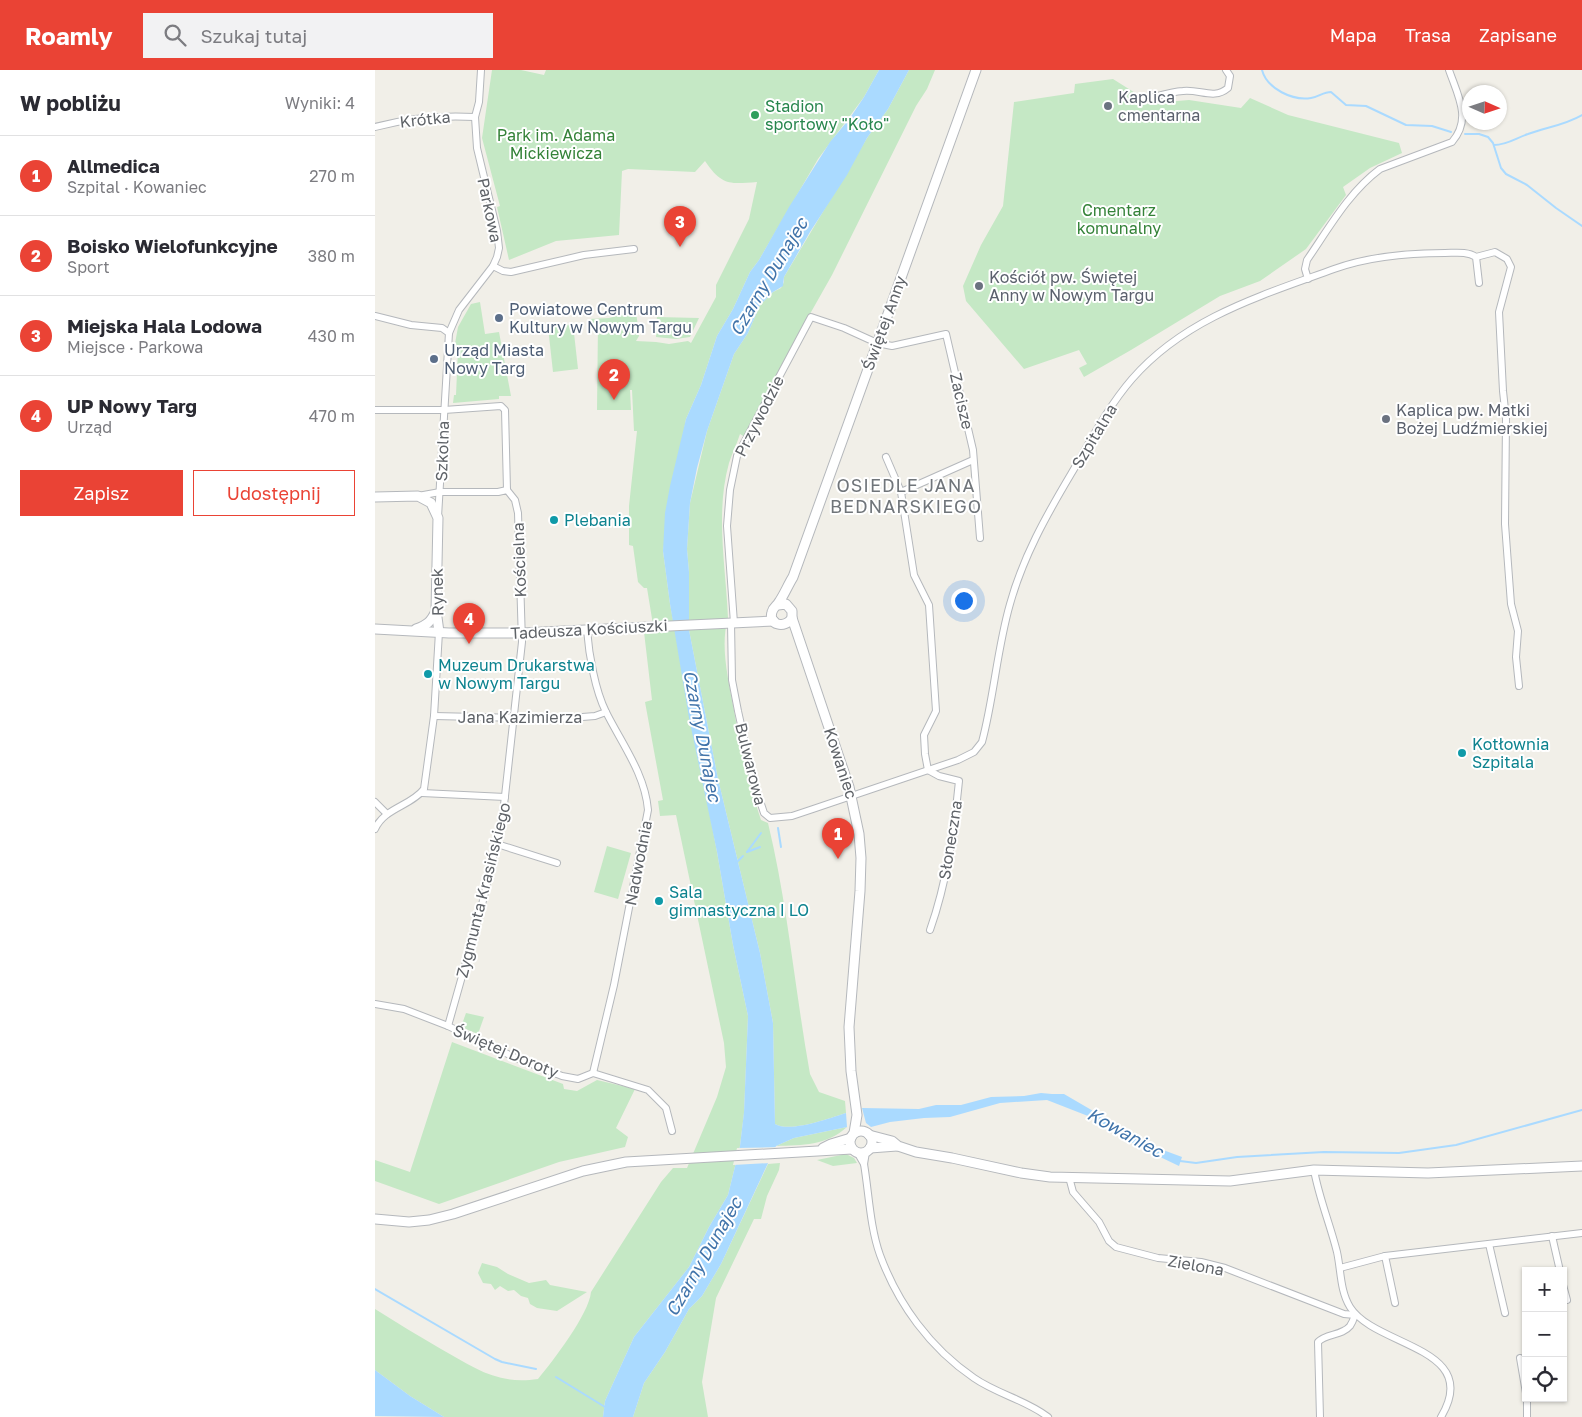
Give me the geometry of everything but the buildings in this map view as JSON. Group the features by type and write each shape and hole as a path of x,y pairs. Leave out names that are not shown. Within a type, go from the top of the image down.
{"street":[{"name":"Parkowa","path":"481,70 479,102 475,117 477,148 499,239 497,258 493,266 503,272 511,272 584,255 634,249"},
{"name":"Świętej Anny","path":"775,607 793,577 976,70"},
{"path":"1141,100 1184,90 1212,95 1224,92 1228,88 1230,76 1226,70"},
{"path":"1308,279 1305,268 1307,260 1352,194 1380,169 1452,142 1459,134 1464,115 1449,70"},
{"name":"Krótka","path":"375,127 420,117 475,117"},
{"name":"Szpitalna","path":"852,796 968,755 974,752 982,742 1009,606 1027,554 1102,421 1127,385 1156,355 1195,326 1219,313 1345,265 1386,256 1412,253 1466,253 1475,257 1495,252 1507,259 1511,267 1499,312 1506,419 1505,524 1511,604 1518,631 1516,657 1519,686"},
{"path":"1475,257 1479,283"},
{"name":"Szkolna","path":"440,492 449,333 459,310 493,266"},
{"path":"375,316 411,326 441,328 449,333"},
{"name":"Przywodzie","path":"733,623 727,526 730,490 737,456 811,317 844,328 877,343"},
{"name":"Zacisze","path":"877,343 892,346 946,334 973,450 980,538"},
{"name":"Kościelna","path":"375,410 444,410 494,406 501,406 505,410 507,490 515,500 518,513 521,633"},
{"path":"886,456 901,492 914,575 929,605 936,711 924,735 928,770"},
{"path":"901,492 973,460"},
{"path":"375,497 418,496 440,492 498,492 507,490"},
{"name":"Rynek","path":"375,629 439,632 436,610 440,492"},
{"path":"418,496 431,503 438,518"},
{"name":"Świętej Anny","path":"790,606 793,577"},
{"path":"784,604 790,606 793,611 789,623 777,624 772,616 775,607 784,604"},
{"name":"Tadeusza Kościuszki","path":"733,623 775,607"},
{"path":"413,630 427,625 436,610"},
{"name":"Kowaniec","path":"792,618 852,796 859,834 861,888 849,1017 850,1065 857,1115 867,1134"},
{"name":"Tadeusza Kościuszki","path":"439,632 521,633 774,620"},
{"name":"Bulwarowa","path":"733,623 732,680 750,769 764,813 770,818 792,816 852,796"},
{"name":"Kowaniec","path":"783,625 805,652"},
{"name":"Nadwodnia","path":"587,630 595,679 606,712 640,776 648,810 614,985 593,1074"},
{"path":"375,829 387,814 422,792 426,785 434,716 439,632"},
{"name":"Zygmunta Krasińskiego","path":"448,1026 497,844 505,797 514,718 521,633"},
{"name":"Jana Kazimierza","path":"434,716 557,719 595,716 606,712"},
{"name":"Słoneczna","path":"928,770 939,776 959,781 954,826 941,901 930,930"},
{"path":"422,792 505,797"},
{"path":"375,802 387,814"},
{"path":"497,844 557,863"},
{"name":"Świętej Doroty","path":"375,1004 404,1009 448,1026 516,1058 562,1076 578,1079 593,1074 648,1090 666,1108 672,1130"},
{"name":"Kowaniec","path":"852,1136 857,1115"},
{"path":"821,1150 860,1131 916,1152 1021,1173 1069,1177 1230,1181 1314,1170 1428,1173 1582,1166"},
{"path":"861,1150 871,1140 867,1134"},
{"path":"852,1136 850,1144 861,1150 880,1255 905,1308 920,1328 963,1370 988,1387 1048,1417"},
{"path":"375,1219 400,1221 429,1220 453,1214 583,1171 626,1162 790,1154 821,1150 861,1150 898,1146"},
{"name":"Zielona","path":"1314,1170 1347,1302 1355,1315 1373,1328 1427,1353 1440,1364 1447,1376 1450,1390 1447,1405 1441,1417"},
{"name":"Zielona","path":"1069,1177 1073,1192 1099,1222 1115,1247 1158,1258 1201,1262 1225,1268 1344,1314 1355,1315"},
{"path":"1340,1268 1385,1256 1582,1233"},
{"path":"1552,1236 1559,1267"},
{"path":"1489,1244 1505,1313"},
{"path":"1385,1256 1395,1303"},
{"path":"1321,1417 1318,1342 1322,1338 1339,1334 1349,1326 1355,1315"},
{"path":"1520,1358 1522,1370"},
{"path":"1527,1402 1527,1417"}],"green space":[{"name":"Park im. Adama Mickiewicza","path":"492,70 521,70 544,75 546,70 879,70 864,97 818,159 759,260 750,272 733,309 717,336 701,385 686,419 663,551 670,604 733,945 748,1016 744,1113 740,1146 728,1195 689,1267 634,1337 605,1401 603,1417 444,1417 410,1396 375,1370 375,1309 465,1363 487,1373 510,1380 538,1379 577,1324 589,1301 591,1292 661,1182 673,1168 687,1168 717,1097 726,1067 724,1043 676,815 660,816 658,801 663,800 645,702 652,700 644,632 654,631 647,588 644,588 638,582 633,546 629,545 629,506 637,431 634,431 632,390 630,390 631,410 597,410 598,323 595,323 595,329 589,330 589,319 609,318 636,311 639,336 636,341 669,344 688,341 691,343 716,297 716,285 749,219 757,182 727,182 717,175 705,161 695,172 628,169 622,171 619,235 556,241 509,260 497,207 500,206 482,138"},
{"path":"909,70 935,70 832,275 745,437 740,434 729,463 725,482 722,521 728,618 725,650 727,673 736,720 752,791 761,820 768,823 775,854 810,1074 819,1092 845,1101 846,1113 810,1124 790,1127 775,1124 773,1023 760,953 718,779 689,630 687,549 690,503 707,431 734,354 748,333 760,305 773,292 781,288 784,277 867,138 888,109"},
{"name":"Cmentarz komunalny","path":"1113,79 1140,96 1142,104 1189,100 1241,108 1250,98 1288,115 1399,143 1402,153 1370,168 1343,187 1346,195 1306,249 1260,281 1220,296 1084,377 1079,368 1087,364 1079,350 1024,369 966,301 963,286 981,245 1003,206 1014,102 1074,93 1075,84"},
{"path":"480,302 485,334 499,332 511,396 499,396 499,399 453,403 454,395 456,395 458,350 454,349 458,327 471,304"},
{"path":"657,317 699,318 690,337 676,339 656,337"},
{"path":"573,324 578,369 553,372 548,327"},
{"path":"607,846 631,853 618,899 594,892"},
{"path":"466,1013 484,1017 478,1034 461,1027"},
{"path":"452,1042 563,1084 564,1089 577,1091 597,1080 635,1089 616,1128 628,1137 625,1147 559,1162 439,1204 375,1181 375,1160 410,1172"},
{"path":"847,1127 831,1138 822,1141 805,1145 776,1146 794,1138"},
{"path":"846,1154 854,1158 857,1163 833,1166 817,1160"},
{"path":"780,1163 779,1170 767,1196 761,1219 754,1219 716,1298 702,1382 708,1417 633,1417 644,1383 665,1352 689,1309 702,1296 721,1264 768,1164"},
{"path":"482,1263 497,1267 529,1283 546,1280 550,1285 587,1292 557,1311 537,1308 530,1304 528,1298 521,1296 514,1290 508,1291 500,1286 495,1290 491,1284 483,1283 478,1273"}],"water":[{"name":"Czarny Dunajec","path":"879,70 909,70 888,109 867,138 847,175 810,232 784,277 783,286 773,292 760,305 748,333 734,354 707,431 697,468 690,503 687,549 689,630 718,779 760,953 773,1023 775,1124 790,1127 800,1126 846,1113 847,1127 794,1138 776,1146 721,1264 702,1296 689,1309 665,1352 644,1383 633,1417 603,1417 605,1401 634,1337 689,1267 728,1195 740,1146 744,1112 748,1016 689,718 670,604 663,551 665,513 670,486 686,419 701,385 717,336 733,309 750,272 759,260 789,207 830,142 864,97"},
{"path":"1041,1093 1064,1094 1155,1147 1182,1157 1179,1166 1135,1145 1122,1135 1088,1116 1047,1100 1000,1103 950,1117 890,1122 871,1127 866,1123 862,1108 919,1109 936,1105 961,1105 991,1097 1024,1096"},
{"path":"375,1370 410,1396 444,1417 375,1416"}],"pier":[{"path":"781,1147 778,1148 771,1163 733,1165 737,1148"}],"waterway":[{"path":"1262,70 1269,83 1275,88 1296,98 1311,98 1331,92 1346,105 1366,106 1406,125 1432,126 1451,132"},
{"path":"1494,145 1507,143 1582,115"},
{"path":"1465,134 1479,134 1488,137 1493,143 1501,168 1506,174 1527,185 1582,226"},
{"path":"778,828 781,847"},
{"path":"747,852 761,833"},
{"path":"747,852 760,847"},
{"path":"736,863 743,856"},
{"name":"Kowaniec","path":"1180,1161 1196,1163 1237,1157 1324,1152 1399,1153 1456,1145 1582,1110"},
{"path":"375,1289 495,1359 536,1369"},
{"path":"556,1377 605,1407"}],"place":[{"name":"Kaplica cmentarna","path":"1108,106"},
{"name":"Stadion sportowy \"Koło\"","path":"755,115"},
{"name":"Miejska Hala Lodowa","path":"680,247"},
{"name":"Kościół pw. Świętej Anny w Nowym Targu","path":"979,286"},
{"name":"Powiatowe Centrum Kultury w Nowym Targu","path":"499,318"},
{"name":"Urząd Miasta Nowy Targ","path":"434,359"},
{"name":"Boisko Wielofunkcyjne","path":"614,400"},
{"name":"Kaplica pw. Matki Bożej Ludźmierskiej","path":"1386,419"},
{"name":"Plebania","path":"554,520"},
{"name":"UP Nowy Targ","path":"469,644"},
{"name":"Muzeum Drukarstwa w Nowym Targu","path":"428,674"},
{"name":"Kotłownia Szpitala","path":"1462,753"},
{"name":"Allmedica","path":"838,859"},
{"name":"Sala gimnastyczna I LO","path":"659,901"}],"district":[{"name":"OSIEDLE JANA BEDNARSKIEGO","path":"906,496"}]}
